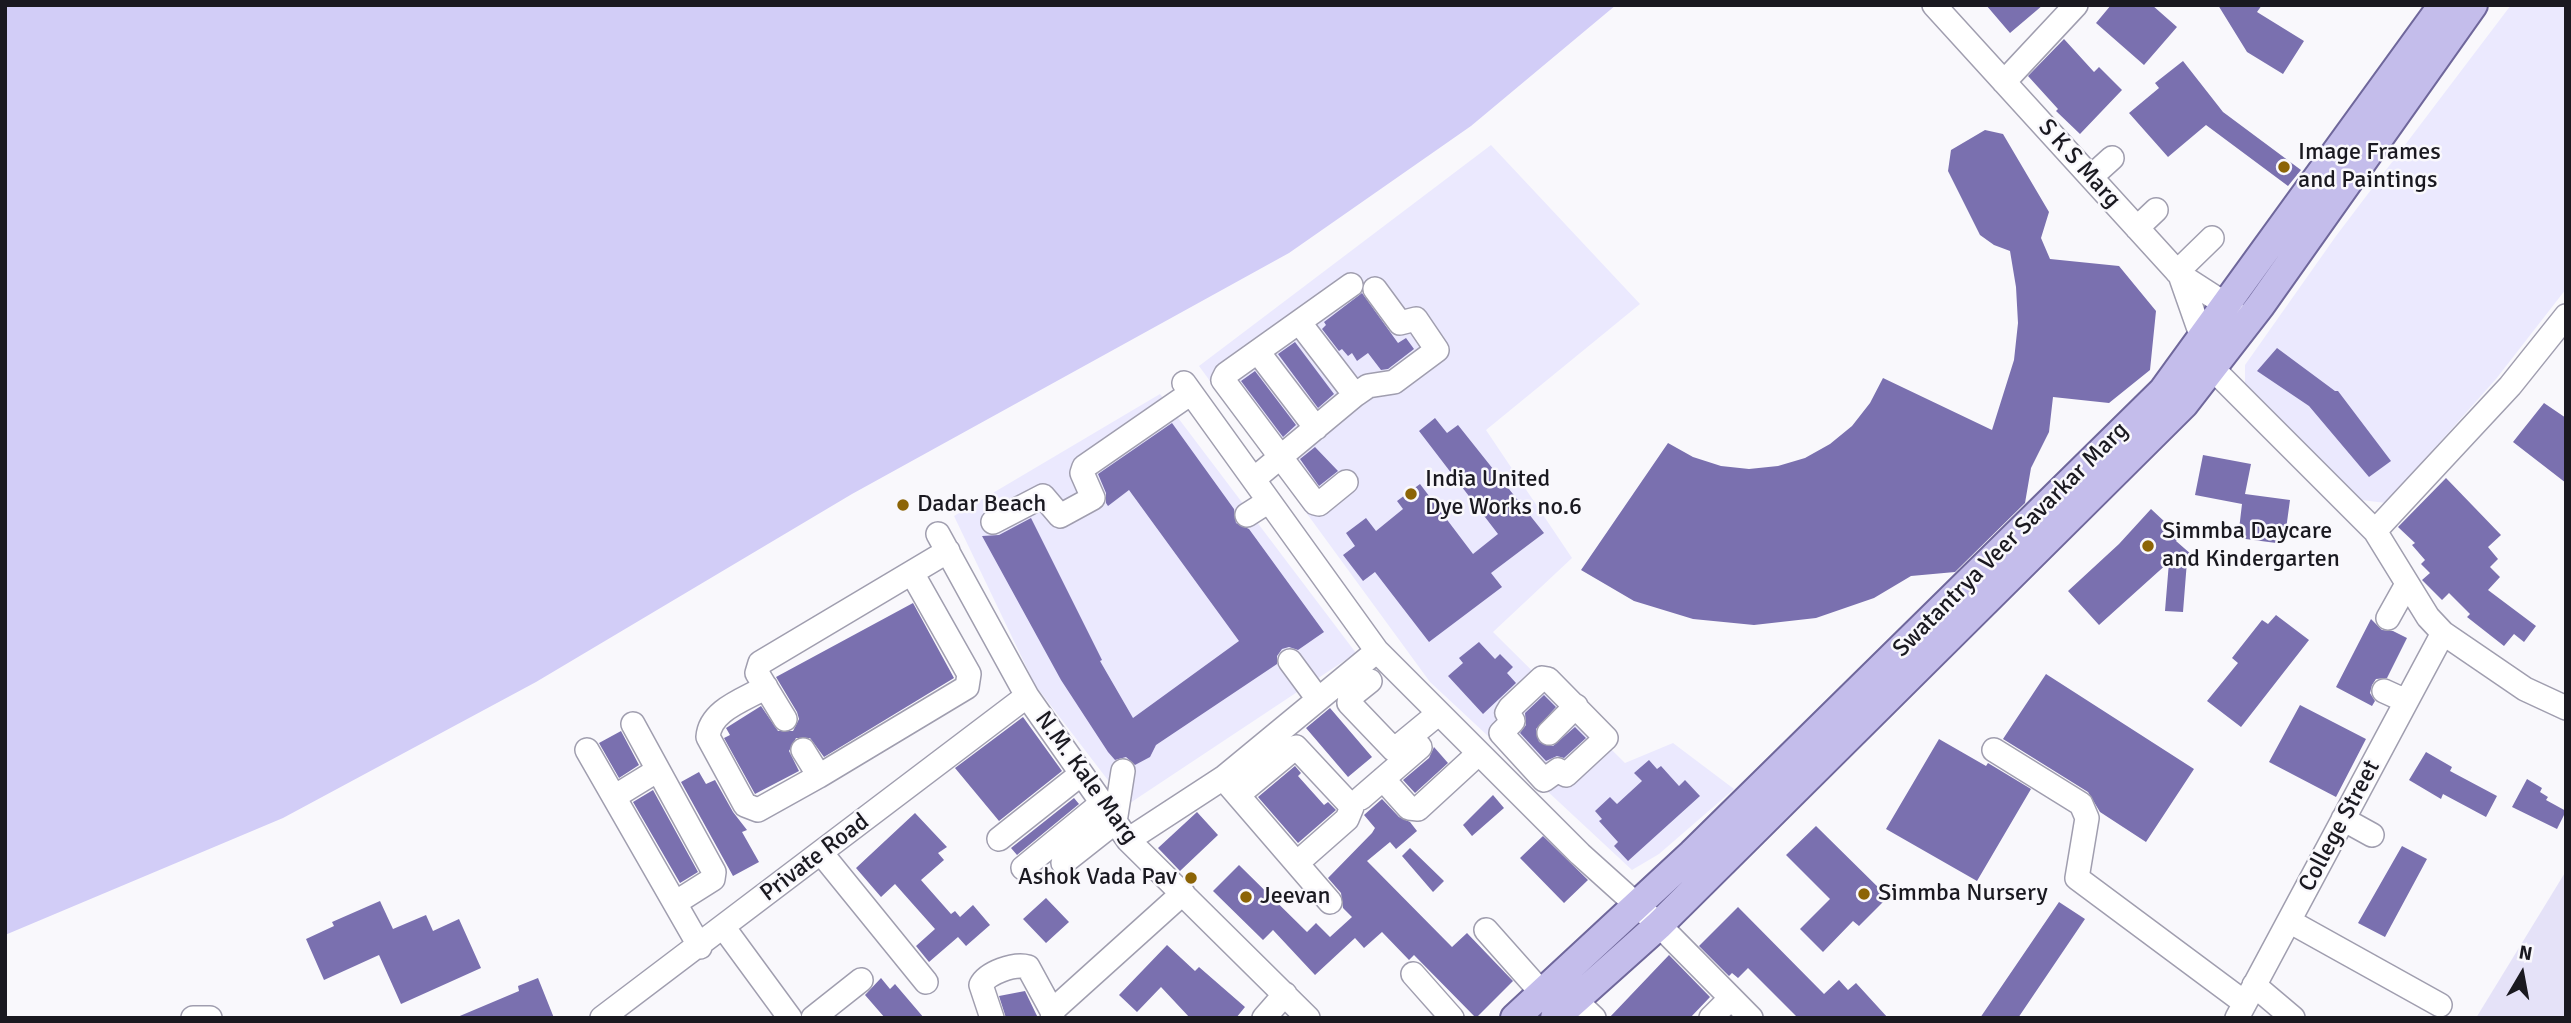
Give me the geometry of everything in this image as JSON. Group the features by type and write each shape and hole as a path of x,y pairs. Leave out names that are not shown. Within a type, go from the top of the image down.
{"main road":[{"name":"Swatantrya Veer Savarkar Marg","path":"1515,1018 1636,906 2163,391 2200,335 2443,5"},
{"name":"Swatantrya Veer Savarkar Marg","path":"1574,1012 2184,404 2246,325 2310,236 2374,158 2424,74 2473,5"}],"street":[{"name":"S K S Marg","path":"1934,5 2179,274 2213,369"},
{"path":"2004,82 2076,5"},
{"path":"2091,177 2112,158"},
{"path":"2137,228 2156,210"},
{"path":"2213,238 2179,274 2225,304 2246,325"},
{"path":"1346,482 1317,505 1224,383 1226,374 1351,285"},
{"path":"1254,479 1355,395 1368,386 1395,382 1437,350 1416,319 1400,323 1375,289"},
{"path":"2375,531 2510,386 2566,316"},
{"path":"1299,323 1355,395"},
{"path":"1258,352 1316,428"},
{"path":"2213,369 2375,531 2428,617 2443,633 2525,689 2566,708"},
{"path":"993,522 1043,496 1060,516 1093,498 1082,473 1083,467 1188,388 1377,651 1502,777 1659,925 1751,1018"},
{"path":"1247,515 1269,500"},
{"name":"N.M. Kale Marg","path":"912,573 943,542 1075,779 1109,819 1308,1018"},
{"path":"766,687 714,717 708,737 745,805 758,810 967,687 970,681 912,573 761,663 757,673 766,687 785,719"},
{"path":"2388,618 2407,584"},
{"name":"College Street","path":"2245,1002 2443,633"},
{"path":"1230,786 1318,699 1377,651"},
{"path":"1290,661 1318,699"},
{"path":"1546,678 1576,706 1605,736 1604,742 1566,775 1558,770 1546,780 1502,735 1513,721 1507,713 1546,678"},
{"path":"1370,681 1350,698 1349,703 1394,750 1443,718"},
{"path":"2384,691 2406,701"},
{"name":"Private Road","path":"602,1018 700,947 1027,696"},
{"path":"1549,733 1576,706"},
{"path":"1361,798 1443,718"},
{"path":"633,724 714,872 713,879 675,903"},
{"path":"1023,868 1109,819 1230,786 1296,747 1352,807 1347,820 1297,863"},
{"path":"587,750 700,947"},
{"path":"803,750 819,776"},
{"path":"1994,750 2081,804 2087,818 2077,878 2245,1002 2281,1014"},
{"path":"1383,779 1409,808 1418,809 1479,753"},
{"path":"1502,777 1523,757"},
{"path":"614,797 658,770"},
{"path":"1063,863 1109,819 1123,771"},
{"path":"999,839 1075,779"},
{"path":"1230,786 1330,902"},
{"path":"2343,819 2372,835"},
{"path":"822,854 926,982"},
{"path":"992,1018 981,985 983,980 1014,966 1028,967 1052,1014 1183,893"},
{"path":"2289,921 2440,1005"},
{"path":"724,928 790,1018"},
{"path":"1486,930 1542,993"},
{"path":"1413,974 1452,1018"},
{"path":"813,1018 861,980"},
{"path":"1264,1018 1285,994"},
{"path":"1711,1018 1731,998"},
{"path":"193,1018 210,1018"}],"shaded area":[{"path":"5,5 1616,5 1471,126 1289,253 852,494 536,682 283,818 5,935"},
{"path":"2511,5 2566,5 2566,289 2496,379 2386,503 2353,499 2245,388 2245,365 2336,236"},
{"name":"India United Dye Works no.6","path":"1491,145 1640,304 1486,430 1572,558 1493,632 1625,763 1673,743 1734,789 1659,854 1632,870 1430,682 1199,366"},
{"path":"1160,394 1356,653 1127,805 1035,685 954,516"},
{"path":"2566,871 2566,1018 2476,1018"}],"building":[{"path":"1986,5 2043,5 2010,33"},
{"path":"2111,5 2152,5 2177,27 2144,65 2096,23"},
{"path":"2218,5 2262,5 2257,12 2304,41 2283,74 2247,52"},
{"path":"2064,39 2094,72 2099,67 2122,90 2080,134 2056,111 2058,109 2028,76"},
{"path":"2183,61 2223,112 2301,170 2288,186 2206,125 2168,157 2129,113 2159,88 2155,83"},
{"path":"1985,130 2003,134 2049,212 2041,238 2050,259 2119,266 2156,311 2150,370 2109,403 2053,397 2049,432 2031,468 2025,503 1955,572 1911,576 1874,598 1816,618 1754,625 1693,619 1634,601 1581,570 1668,443 1693,457 1721,466 1749,469 1778,466 1805,458 1830,444 1852,426 1870,403 1883,378 1992,430 2014,360 2018,323 2010,251 1994,245 1980,235 1948,171 1951,150"},
{"path":"1362,293 1398,343 1406,338 1414,349 1388,369 1381,370 1368,353 1357,361 1352,353 1348,356 1342,349 1339,351 1322,329 1326,325 1324,322"},
{"path":"1295,342 1334,394 1318,408 1278,354"},
{"path":"2277,348 2338,391 2391,461 2369,477 2309,406 2257,371"},
{"path":"1255,371 1296,425 1283,437 1241,381"},
{"path":"2544,403 2566,418 2566,483 2513,442"},
{"path":"1435,418 1447,433 1458,425 1544,533 1491,573 1502,587 1429,642 1375,572 1363,581 1343,555 1355,546 1346,533 1366,518 1376,531 1403,509 1397,501 1420,484 1473,554 1498,534 1419,431"},
{"path":"1172,423 1234,509 1236,523 1249,529 1324,632 1298,650 1289,647 1282,649 1277,656 1277,664 1156,745 1150,757 1135,765 1126,757 1115,760 1108,752 1061,680 982,536 999,535 1031,518 1102,660 1100,661 1133,718 1239,641 1129,490 1108,506 1106,503 1106,493 1098,474"},
{"path":"1315,447 1338,471 1319,486 1300,459"},
{"path":"2203,455 2251,464 2245,494 2290,500 2284,544 2238,538 2242,504 2195,495"},
{"path":"2446,478 2501,535 2488,547 2498,559 2490,567 2500,577 2488,590 2536,626 2524,642 2514,634 2504,646 2467,617 2470,614 2449,593 2442,600 2422,580 2430,573 2421,564 2425,560 2412,545 2415,543 2398,527"},
{"path":"2151,509 2180,536 2176,541 2192,555 2187,561 2183,612 2165,611 2169,562 2099,625 2068,591 2119,544"},
{"path":"913,603 954,678 824,757 810,738 796,738 789,751 799,771 755,794 724,738 730,735 726,728 761,706 778,731 793,731 799,719 797,712 776,677"},
{"path":"2276,615 2309,640 2241,727 2207,701 2238,663 2232,658 2262,620 2268,624"},
{"path":"2371,619 2382,630 2393,631 2407,638 2387,678 2376,679 2372,685 2370,693 2375,701 2372,706 2336,687"},
{"path":"1479,642 1495,659 1500,654 1513,667 1507,673 1516,683 1483,714 1448,676 1463,663 1459,658"},
{"path":"2046,674 2194,769 2146,842 2100,812 2088,792 2003,739"},
{"path":"1544,695 1556,707 1536,729 1539,742 1553,746 1575,727 1586,738 1564,758 1557,756 1546,761 1520,733 1526,725 1525,713"},
{"path":"2300,705 2366,739 2336,797 2269,762"},
{"path":"1330,708 1372,757 1348,777 1306,728"},
{"path":"1023,717 1062,771 999,821 955,768"},
{"path":"621,731 639,765 619,778 599,743"},
{"path":"1939,739 1986,766 1988,763 2031,789 1977,881 1886,829"},
{"path":"1434,747 1448,763 1415,793 1403,780 1429,758"},
{"path":"2426,752 2452,767 2450,771 2497,796 2486,817 2443,794 2441,799 2409,780"},
{"path":"1649,760 1657,769 1661,766 1679,786 1685,780 1700,796 1628,861 1614,846 1618,842 1599,821 1602,819 1595,811 1610,797 1617,804 1642,781 1634,773"},
{"path":"1295,766 1301,773 1298,776 1324,805 1328,802 1336,810 1298,843 1258,797"},
{"path":"699,772 706,784 715,780 747,830 742,832 759,862 733,876 681,782"},
{"path":"2527,779 2542,788 2540,792 2548,797 2546,800 2566,811 2557,829 2512,807"},
{"path":"653,790 698,872 680,883 633,802"},
{"path":"1493,795 1504,808 1472,836 1463,825"},
{"path":"1074,798 1079,804 1017,855 1011,848"},
{"path":"1382,799 1417,831 1396,849 1390,842 1367,861 1452,947 1467,933 1513,981 1476,1018 1414,955 1409,960 1382,932 1364,948 1355,938 1315,975 1273,930 1263,940 1213,891 1239,865 1307,932 1316,923 1330,937 1352,917 1343,908 1341,893 1328,878 1372,833 1375,828 1364,815"},
{"path":"1197,812 1218,835 1180,871 1158,848"},
{"path":"915,813 947,847 938,853 944,860 921,880 951,914 955,911 960,917 973,905 990,925 966,946 958,937 929,962 916,946 935,929 895,884 881,897 856,868"},
{"path":"1816,826 1888,897 1859,926 1853,921 1823,952 1800,929 1830,899 1786,855"},
{"path":"1543,836 1588,880 1564,903 1520,858"},
{"path":"2402,846 2427,859 2385,937 2358,923"},
{"path":"1410,848 1444,881 1433,892 1402,856"},
{"path":"1046,898 1069,922 1046,943 1023,919"},
{"path":"380,901 393,929 426,915 433,931 459,919 481,968 401,1004 379,955 324,980 306,939 334,926 332,922"},
{"path":"2059,902 2085,919 2018,1018 1980,1018"},
{"path":"1738,907 1824,994 1839,980 1848,990 1856,983 1888,1018 1798,1018 1748,968 1738,978 1732,973 1729,976 1699,946"},
{"path":"1167,945 1195,971 1199,967 1245,1007 1236,1018 1190,1018 1161,987 1137,1012 1119,995"},
{"path":"1669,955 1710,997 1690,1018 1609,1018"},
{"path":"538,978 554,1018 455,1018 519,991 518,986"},
{"path":"881,978 890,989 895,984 924,1018 885,1018 865,995"},
{"path":"1025,991 1038,1018 1006,1018 999,996"}],"place":[{"name":"Image Frames and Paintings","path":"2284,167"},
{"name":"India United Dye Works no.6","path":"1411,494"},
{"name":"Dadar Beach","path":"903,505"},
{"name":"Simmba Daycare and Kindergarten","path":"2148,546"},
{"name":"Ashok Vada Pav","path":"1191,878"},
{"name":"Simmba Nursery","path":"1864,894"},
{"name":"Jeevan","path":"1246,897"}]}
